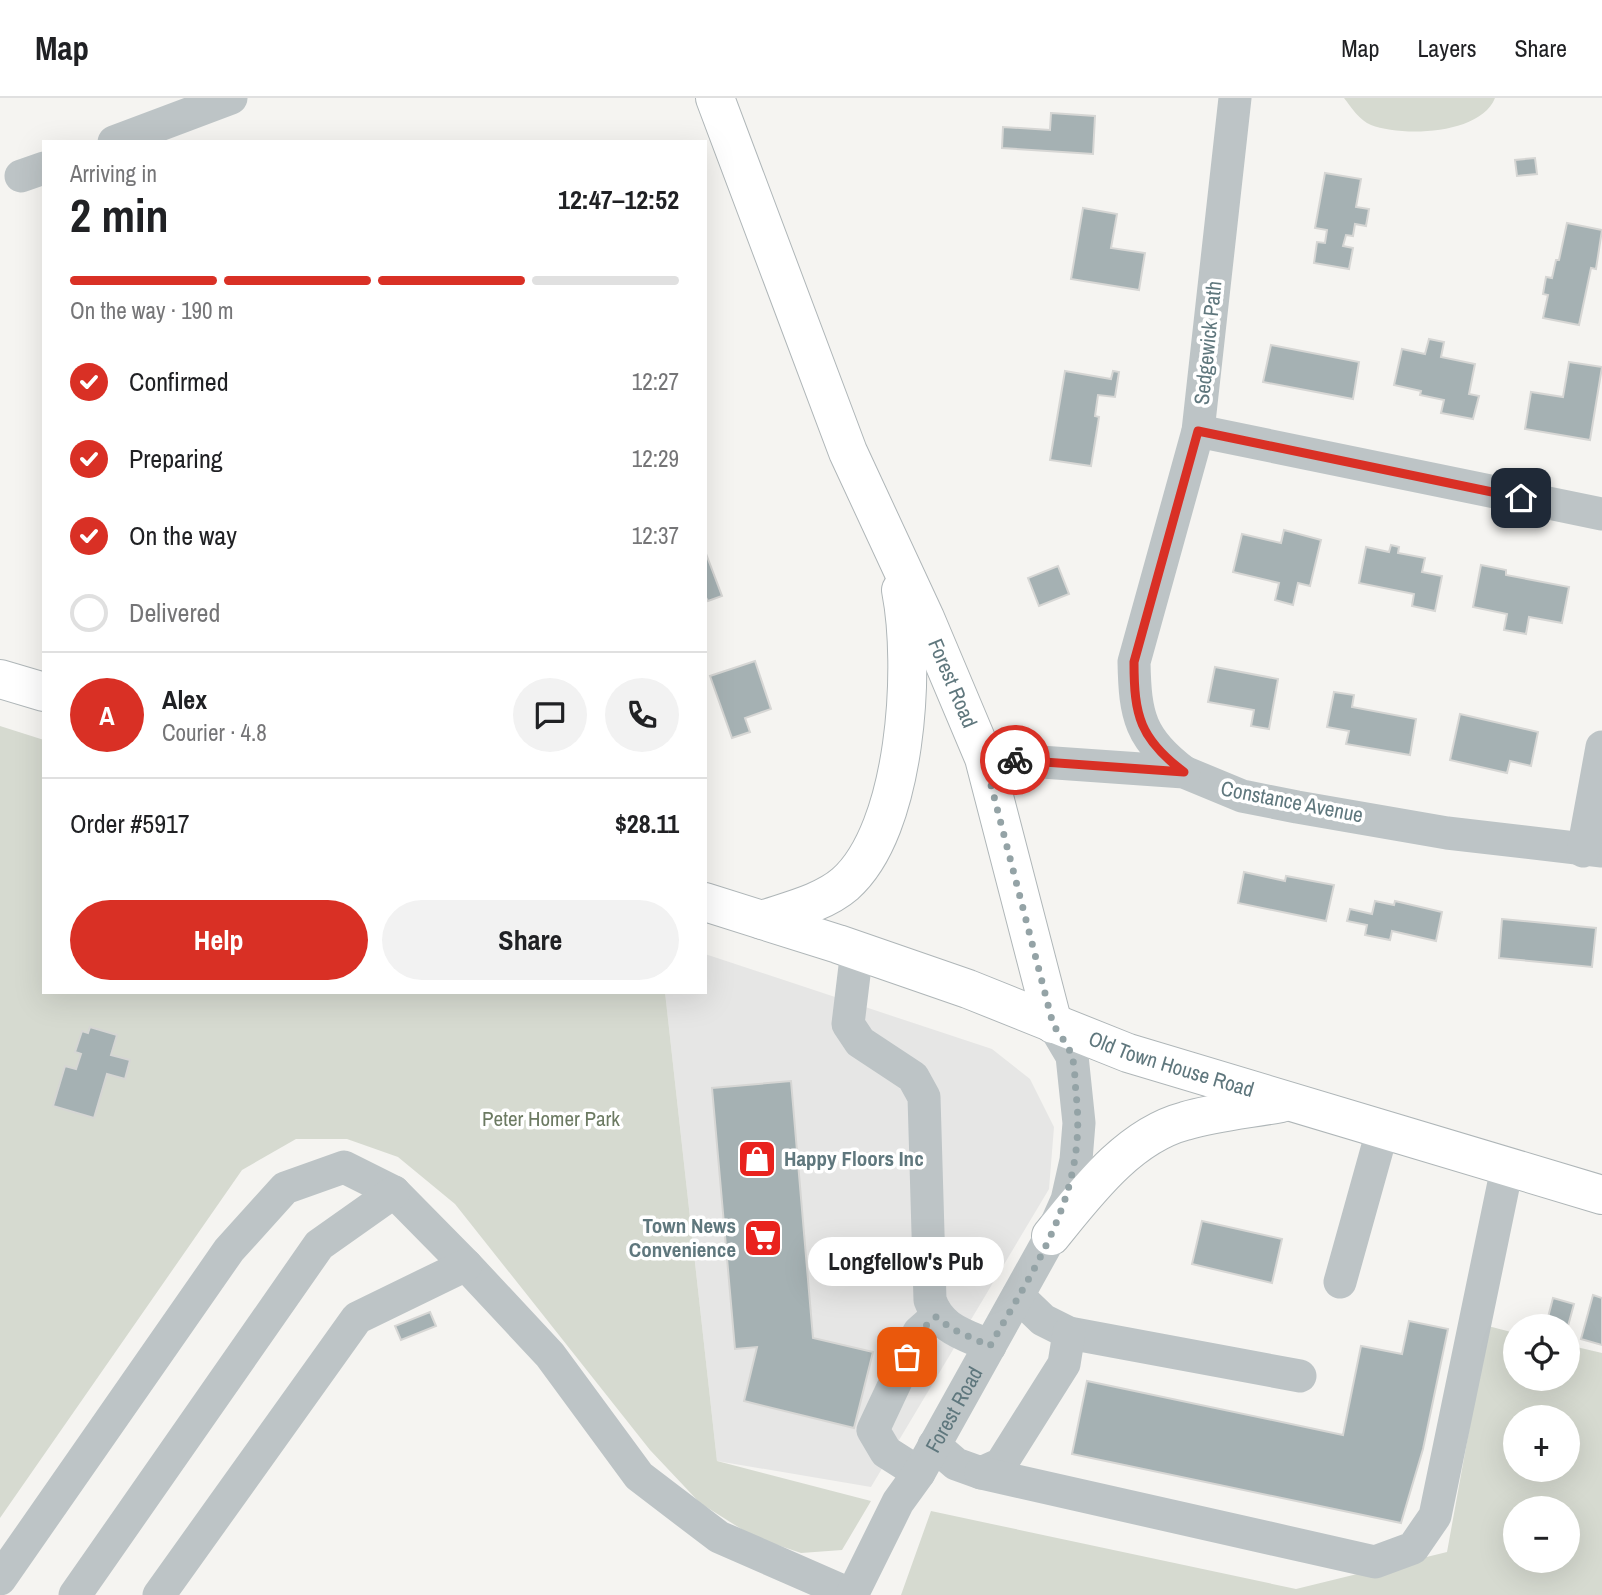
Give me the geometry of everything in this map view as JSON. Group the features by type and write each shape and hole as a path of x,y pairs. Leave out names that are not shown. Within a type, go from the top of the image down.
{"main road":[{"name":"Forest Road","path":"715,98 848,452 984,758 1053,1024"},
{"path":"762,920 819,899 842,886 863,866 880,830 894,786 905,720 905,612 892,547"},
{"path":"0,679 42,691"},
{"name":"Old Town House Road","path":"707,903 857,950 1128,1053 1602,1195"},
{"path":"1051,1237 1087,1193 1149,1137 1182,1121 1287,1102"}],"street":[{"path":"119,140 231,98"},
{"name":"Sedgewick Path","path":"1184,772 1149,741 1134,689 1134,662 1198,431 1235,98"},
{"path":"1198,431 1602,514"},
{"path":"1592,851 1602,747"},
{"name":"Constance Avenue","path":"984,758 1184,772 1242,796 1297,807 1447,833 1592,851"},
{"path":"857,950 848,1024 860,1042 914,1077 924,1097 930,1300 936,1317 952,1329 990,1346"},
{"name":"Forest Road","path":"852,1595 898,1502 927,1459 1051,1237 1067,1200 1076,1160 1079,1123 1072,1056 1053,1024"},
{"path":"1340,1283 1383,1128"},
{"path":"0,1579 229,1250 285,1188 344,1167 394,1192 466,1265 550,1355 639,1476 719,1537 852,1595"},
{"path":"936,1317 919,1332 873,1430 886,1452 956,1464 981,1473 1375,1562 1413,1548 1435,1516 1507,1168"},
{"path":"75,1595 318,1245 394,1192"},
{"path":"159,1595 357,1318 466,1265"},
{"path":"1018,1296 1043,1320 1069,1333 1300,1376"},
{"path":"981,1473 1001,1464 1064,1364 1069,1333"}],"shaded area":[{"path":"707,955 992,1049 1030,1079 1054,1127 1049,1189 871,1487 717,1461 665,994 707,994"}],"green space":[{"path":"1344,98 1495,98 1487,110 1474,120 1457,126 1439,130 1401,131 1367,123"},
{"name":"Peter Homer Park","path":"0,726 42,739 42,994 665,994 717,1461 871,1501 842,1550 801,1553 754,1537 700,1503 650,1450 455,1204 398,1157 347,1139 296,1139 242,1170 0,1518"},
{"path":"1488,1326 1503,1330 1503,1391 1580,1391 1580,1348 1602,1353 1602,1595 901,1595 931,1511 1296,1589 1447,1552"}],"building":[{"path":"1051,113 1095,116 1093,154 1002,148 1003,127 1050,130"},
{"path":"1535,158 1537,174 1517,176 1515,160"},
{"path":"1325,173 1361,179 1356,207 1369,209 1366,226 1355,224 1353,236 1346,235 1343,246 1353,248 1349,269 1314,263 1317,242 1325,243 1327,230 1315,228"},
{"path":"1083,208 1117,214 1111,248 1145,253 1139,290 1071,279"},
{"path":"1567,223 1602,230 1596,269 1591,268 1579,325 1543,318 1548,295 1543,294 1546,277 1552,278 1556,260 1559,260"},
{"path":"1429,339 1444,342 1441,357 1475,364 1469,394 1479,396 1473,419 1441,413 1444,400 1420,395 1421,391 1394,385 1402,349 1425,354"},
{"path":"1271,345 1359,362 1353,399 1263,382"},
{"path":"1569,362 1602,367 1590,440 1525,429 1531,392 1563,397"},
{"path":"1065,371 1111,379 1113,371 1119,372 1115,397 1098,395 1095,416 1099,417 1091,466 1050,460"},
{"path":"1284,530 1321,540 1310,586 1298,583 1293,605 1275,600 1279,583 1233,572 1242,534 1281,543"},
{"path":"1391,545 1399,547 1398,553 1425,558 1422,572 1442,576 1435,611 1412,606 1414,594 1359,583 1366,547 1389,552"},
{"path":"707,556 722,596 707,599"},
{"path":"1481,565 1506,570 1506,575 1569,587 1562,623 1529,617 1526,634 1504,630 1507,614 1473,607"},
{"path":"1058,566 1069,594 1039,606 1028,578"},
{"path":"755,661 771,709 745,718 750,732 732,738 710,676"},
{"path":"1215,667 1278,679 1269,729 1251,726 1254,710 1208,702"},
{"path":"1334,692 1354,695 1352,707 1416,719 1410,755 1346,744 1349,731 1327,727"},
{"path":"1460,714 1538,732 1531,766 1510,761 1507,773 1450,760"},
{"path":"1244,872 1285,881 1286,876 1334,885 1326,921 1238,903"},
{"path":"1375,901 1394,905 1395,901 1442,912 1436,941 1392,931 1390,940 1365,935 1367,925 1347,921 1350,909 1372,914"},
{"path":"1502,919 1596,928 1592,967 1499,958"},
{"path":"90,1027 117,1035 111,1055 130,1060 125,1079 107,1074 94,1118 53,1106 65,1066 76,1069 81,1054 75,1052 82,1031 88,1033"},
{"path":"791,1081 813,1338 873,1352 854,1428 744,1401 757,1347 735,1349 712,1088"},
{"path":"1202,1221 1282,1239 1272,1283 1192,1264"},
{"path":"1593,1295 1602,1298 1602,1345 1581,1339"},
{"path":"1553,1298 1574,1304 1571,1314 1549,1314"},
{"path":"430,1312 436,1326 401,1340 395,1326"},
{"path":"1409,1321 1448,1329 1423,1449 1401,1523 1072,1454 1087,1381 1343,1435 1361,1346 1402,1354"}],"way so far":[{"path":"907,1357 919,1332 936,1317 952,1329 990,1346 1051,1237 1067,1200 1076,1160 1079,1123 1072,1056 1053,1024 984,758 1015,760"}],"place":[{"name":"Happy Floors Inc","path":"757,1159"},
{"name":"Town News Convenience","path":"763,1238"},
{"name":"Longfellow's Pub","path":"907,1357"}],"route":[{"path":"1015,760 1089,768 1184,772 1161,755 1149,741 1140,718 1134,689 1134,662 1198,431 1521,498"}]}
